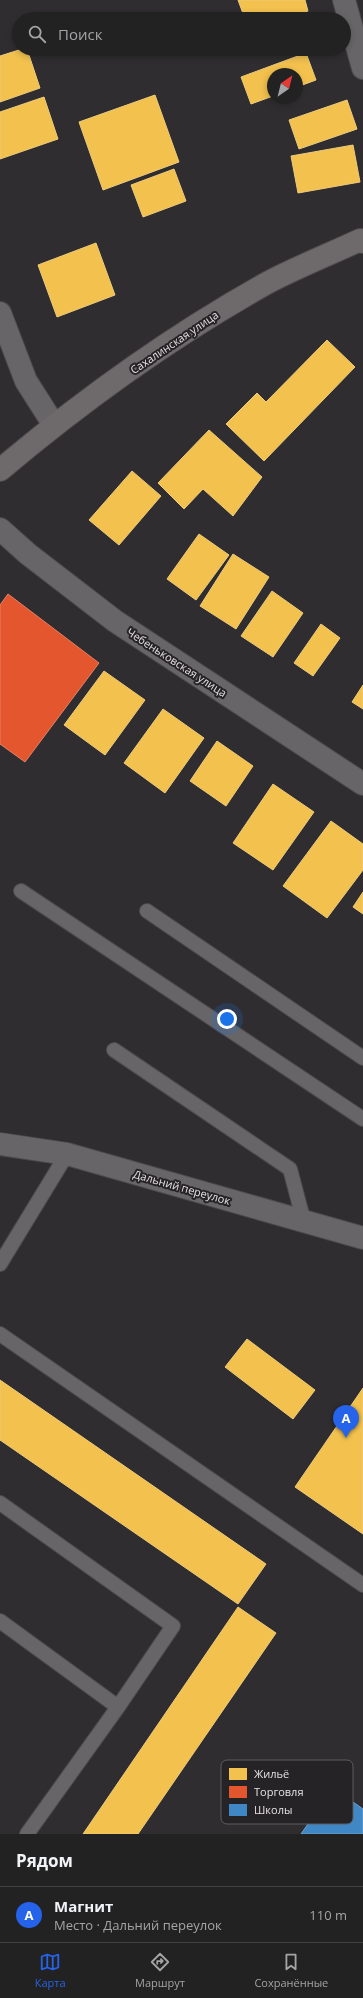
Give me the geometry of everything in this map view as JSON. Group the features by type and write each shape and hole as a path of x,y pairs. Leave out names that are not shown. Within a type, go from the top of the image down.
{"main road":[{"name":"Сахалинская улица","path":"0,470 54,425 185,332 268,283 362,240"}],"street":[{"path":"344,0 347,12"},
{"path":"351,25 363,68"},
{"path":"0,313 26,381 54,425"},
{"name":"Чебеньковская улица","path":"0,529 28,554 115,621 363,784"},
{"name":"Дальний переулок","path":"0,1144 67,1154 363,1238"}],"lane":[{"path":"21,891 363,1119"},
{"path":"147,912 363,1058"},
{"path":"114,1050 290,1169 304,1222"},
{"path":"0,1264 67,1154"},
{"path":"0,1334 363,1585"},
{"path":"0,1503 173,1626 118,1707 27,1834"},
{"path":"0,1621 118,1707"}],"building: Жильё":[{"path":"238,0 305,0 308,11 305,12 242,12"},
{"path":"12,52 12,56 29,56 40,88 0,102 0,56"},
{"path":"298,56 307,56 316,80 303,85 303,68 267,68 267,98 251,104 241,77"},
{"path":"155,95 179,162 103,190 79,122"},
{"path":"44,97 58,139 0,159 0,112"},
{"path":"347,100 357,129 299,149 289,120"},
{"path":"353,145 360,182 298,193 291,156"},
{"path":"174,169 186,201 143,217 131,185"},
{"path":"96,243 115,295 57,317 38,265"},
{"path":"327,340 355,367 264,461 226,424 257,393 266,402"},
{"path":"209,430 262,477 233,516 203,489 184,509 158,483"},
{"path":"132,471 161,496 119,545 89,520"},
{"path":"199,534 229,555 196,600 167,579"},
{"path":"233,554 269,577 236,629 200,606"},
{"path":"272,591 303,613 273,657 241,636"},
{"path":"321,624 340,638 313,676 294,663"},
{"path":"104,671 145,700 105,755 64,725"},
{"path":"363,685 363,709 352,702"},
{"path":"163,709 204,738 165,793 124,763"},
{"path":"217,741 253,766 226,806 190,781"},
{"path":"273,784 314,812 273,870 233,843"},
{"path":"331,821 363,844 363,870 327,918 283,886"},
{"path":"363,892 363,914 353,907"},
{"path":"247,1339 315,1390 293,1419 225,1367"},
{"path":"0,1380 266,1564 238,1604 0,1440"},
{"path":"363,1388 363,1534 295,1487"},
{"path":"238,1607 276,1633 138,1834 83,1834"}],"building: Торговля":[{"path":"8,594 99,663 25,762 0,744 0,605"}],"building: Школы":[{"path":"353,1802 363,1809 363,1834 301,1834 308,1824 353,1824"}],"place":[{"name":"Магнит","path":"346,1438"}]}
